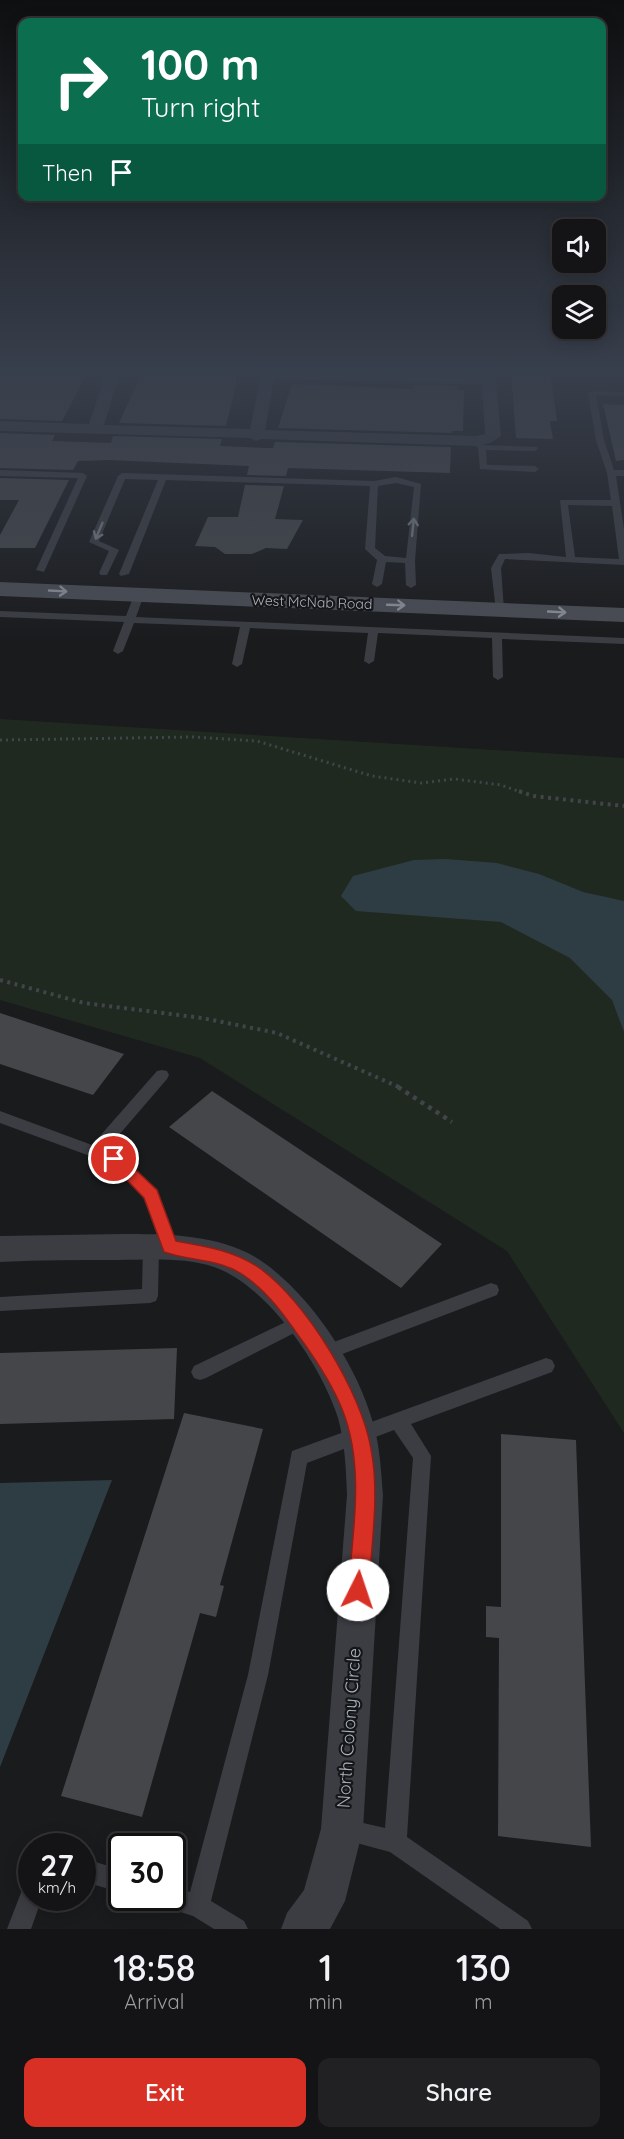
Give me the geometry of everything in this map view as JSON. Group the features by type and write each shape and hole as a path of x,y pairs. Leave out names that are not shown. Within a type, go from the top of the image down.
{"main road":[{"name":"West McNab Road","path":"0,568 411,585 624,615"},
{"path":"139,595 144,586 152,583 223,586 250,579"},
{"name":"West McNab Road","path":"0,589 139,595 498,599 624,593"}],"street":[{"name":"North Colony Circle","path":"0,1249 160,1247 216,1254 251,1271 282,1298 322,1353 352,1410 362,1450 365,1495 342,1828 323,1900 303,1929"}],"lane":[{"path":"482,460 483,467 535,469"},
{"path":"498,599 496,568 502,556 529,555 571,560 624,560 611,472 607,460"},
{"path":"611,472 624,473"},
{"path":"0,473 83,476 41,570"},
{"path":"135,550 114,550 94,542 122,476 374,484 396,480 418,486 410,561 411,585"},
{"path":"114,574 135,550 163,477"},
{"path":"374,484 370,549 382,560 410,561"},
{"path":"571,560 563,502 615,503"},
{"path":"114,550 114,574"},
{"path":"377,584 382,560"},
{"path":"118,651 139,595"},
{"path":"0,614 624,641"},
{"path":"237,664 246,624"},
{"path":"369,661 374,629"},
{"path":"498,635 498,677"},
{"path":"95,1152 162,1075"},
{"path":"0,1117 114,1159 151,1194 160,1247 150,1296 0,1304"},
{"path":"322,1353 491,1290"},
{"path":"200,1372 300,1322"},
{"path":"198,1906 258,1675 299,1457 546,1366"},
{"path":"395,1842 422,1456 398,1420"},
{"path":"342,1828 395,1842 520,1929"},
{"path":"186,1903 198,1906 237,1929"},
{"path":"19,1929 26,1911"}],"path":[{"path":"0,740 194,737 248,740 372,776 421,783 455,779 501,784 533,796 624,806"},
{"path":"0,980 84,1003 202,1018 277,1033 397,1086 452,1122"}],"shaded area":[{"path":"0,719 624,758 624,1433 507,1251 200,1058 0,1000"},
{"path":"446,859 497,863 539,874 583,892 624,901 624,1032 612,1000 570,958 501,922 356,911 341,896 353,876 414,860"},
{"path":"112,1480 0,1767 0,1483"}],"building":[{"path":"0,460 108,460 78,461 73,470 0,468"},
{"path":"109,460 450,460 450,473 288,468 286,476 247,475 249,466"},
{"path":"0,478 69,480 35,548 0,548 0,535 19,500 0,500"},
{"path":"245,485 284,486 275,519 303,520 287,549 266,548 252,554 225,554 215,547 195,546 208,517 238,517"},
{"path":"0,1013 124,1054 93,1095 0,1064"},
{"path":"212,1091 442,1244 401,1288 169,1127"},
{"path":"177,1348 174,1419 0,1424 0,1353"},
{"path":"184,1413 263,1429 220,1585 224,1586 216,1617 200,1613 142,1817 61,1796"},
{"path":"501,1434 576,1440 591,1847 498,1836 499,1638 486,1637 486,1606 501,1607"}],"route":[{"path":"114,1159 151,1194 170,1247 216,1254 251,1271 282,1298 332,1369 352,1410 362,1450 365,1495 358,1590"}]}
